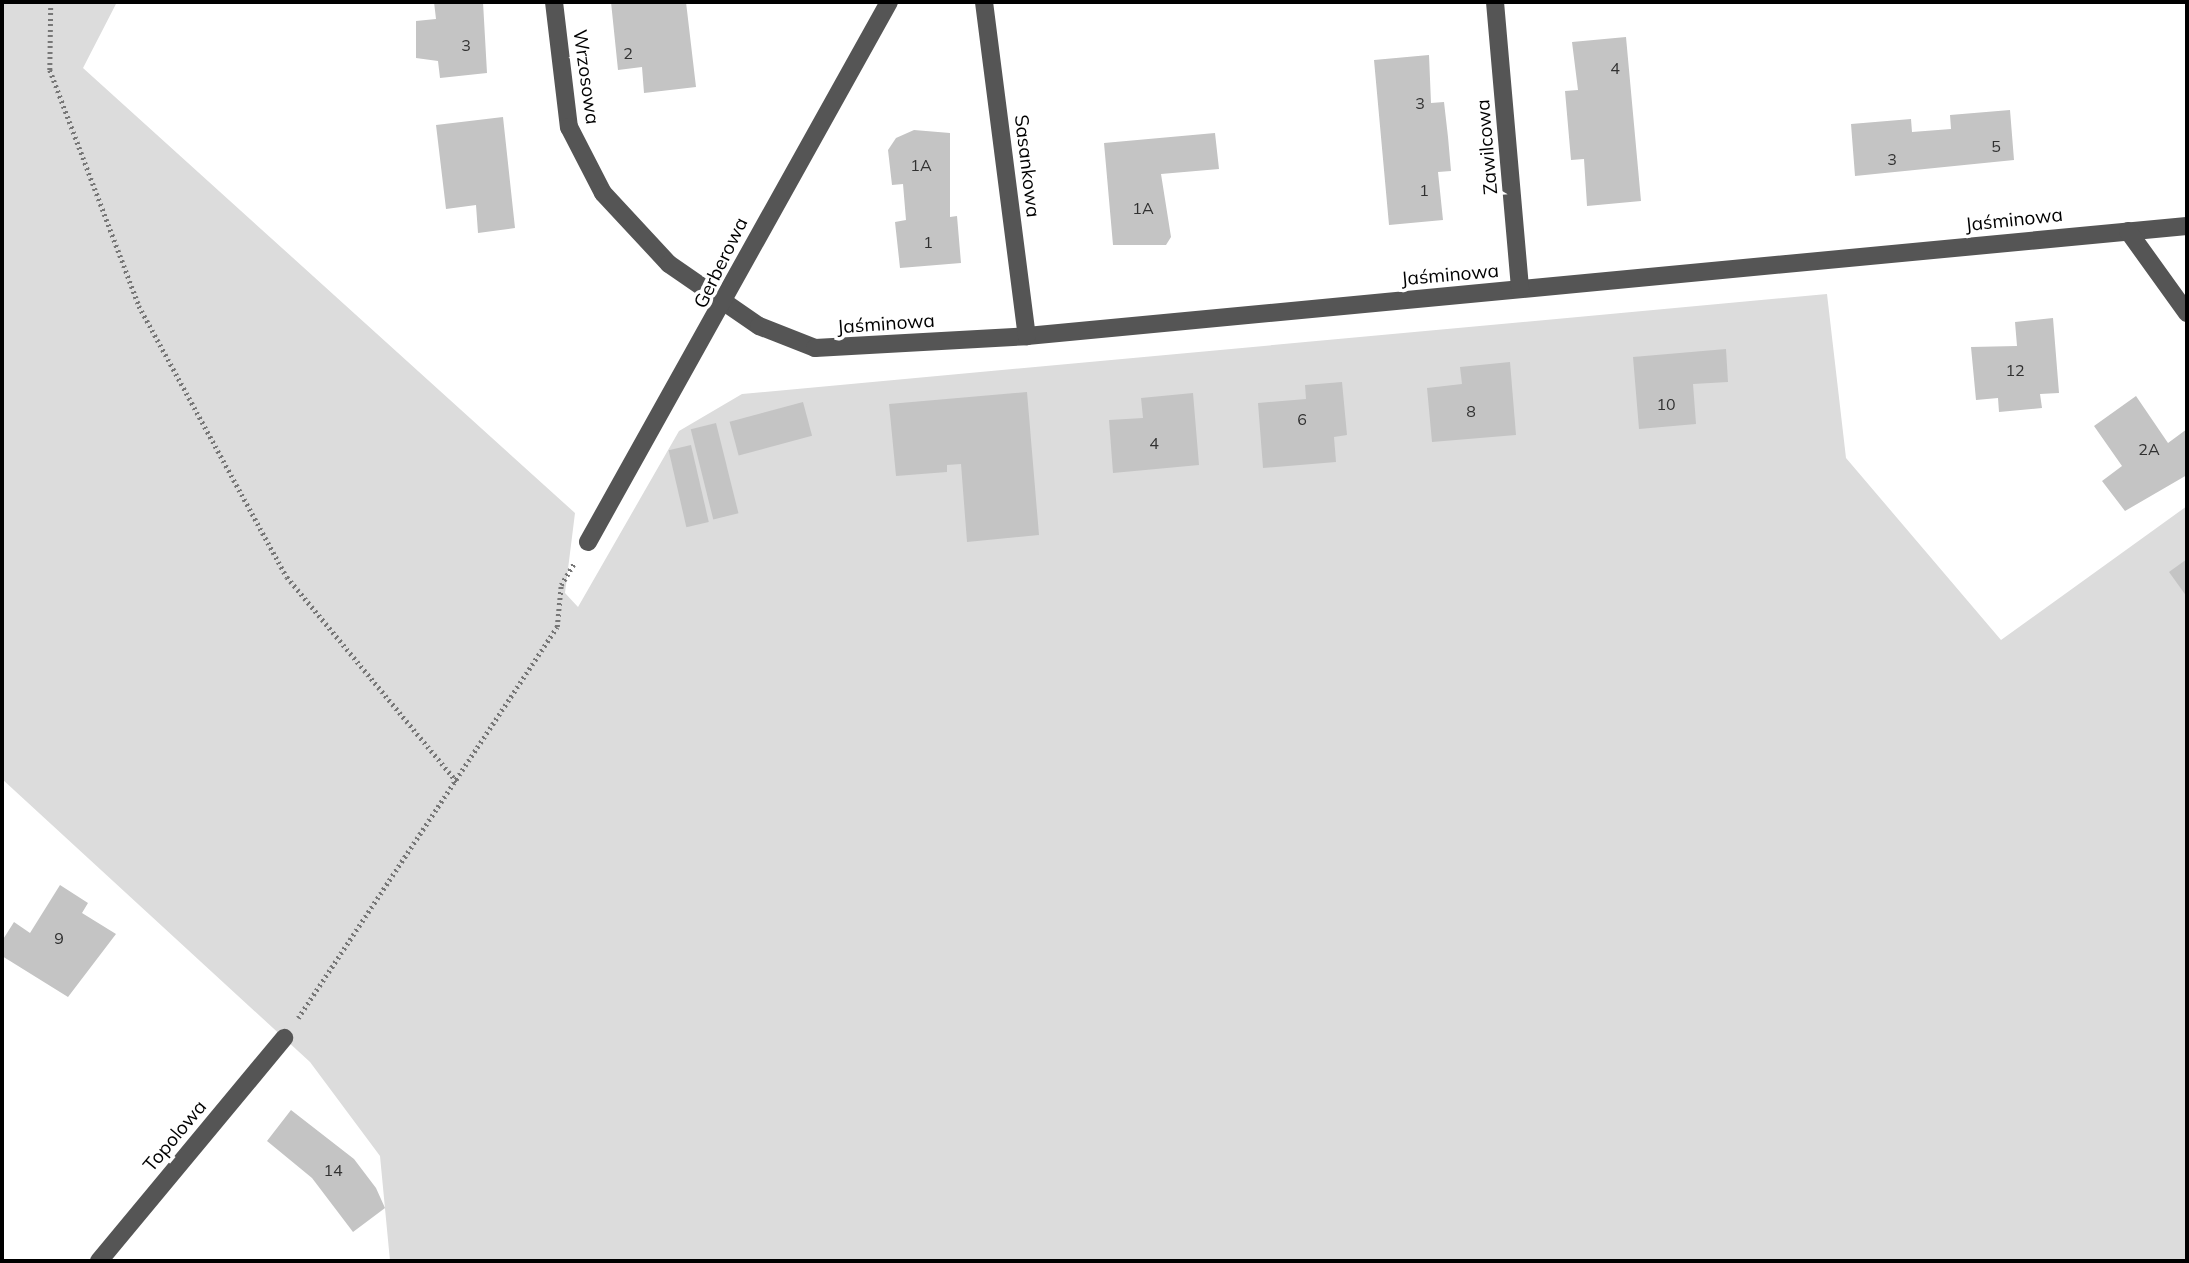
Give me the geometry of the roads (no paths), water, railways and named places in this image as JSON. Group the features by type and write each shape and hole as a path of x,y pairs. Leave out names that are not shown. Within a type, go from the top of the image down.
{"street":[{"name":"Wrzosowa","path":"554,2 569,127 584,160 640,239 727,304"},
{"name":"Gerberowa","path":"588,542 727,304 739,269 889,2"},
{"name":"Sasankowa","path":"984,2 1027,335"},
{"name":"Zawilcowa","path":"1495,2 1520,289"},
{"name":"Jaśminowa","path":"727,304 759,326 815,348 1027,335 2187,226"},
{"path":"2128,230 2187,313"},
{"name":"Topolowa","path":"99,1261 284,1038"}]}
